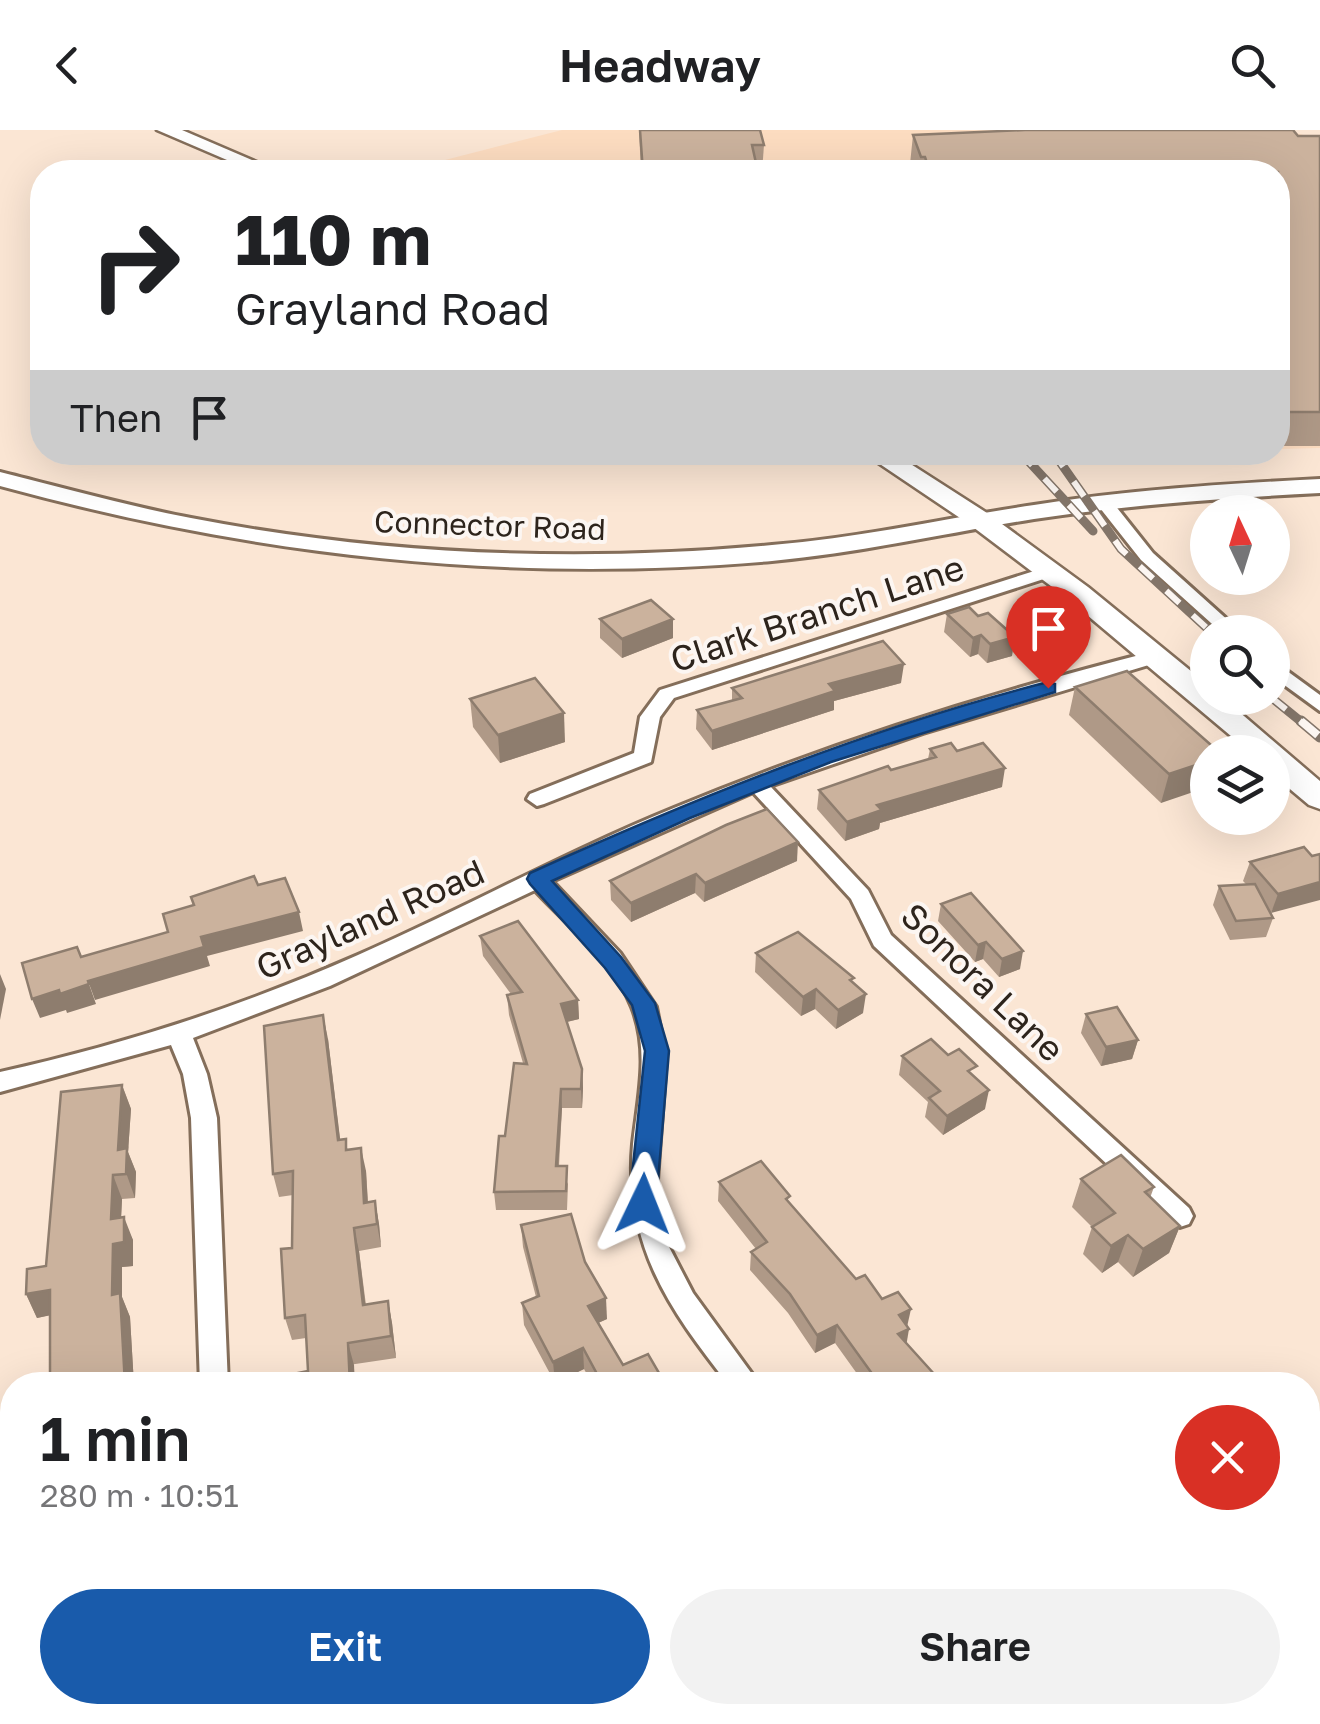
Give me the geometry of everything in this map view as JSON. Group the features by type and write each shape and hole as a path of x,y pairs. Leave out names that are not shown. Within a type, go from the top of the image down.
{"main road":[{"path":"166,130 240,160"},
{"path":"895,465 983,520 1247,735"},
{"path":"1290,772 1320,798"}],"street":[{"name":"Connector Road","path":"0,479 128,514 264,542 478,561 616,563 757,554 1104,503 1320,486"},
{"path":"1104,503 1125,534 1164,576 1211,615"},
{"name":"Clark Branch Lane","path":"537,800 644,757 650,718 667,694 1047,572"},
{"name":"Grayland Road","path":"0,1082 179,1034 367,960 538,879 756,784 946,718 1155,657"},
{"path":"1290,681 1320,705"},
{"name":"Sonora Lane","path":"756,784 860,896 870,909 872,924 882,940 1180,1216"},
{"path":"538,879 613,962 643,1003 657,1051 643,1204 661,1266 699,1326 736,1372"},
{"path":"179,1034 195,1074 204,1118 214,1372"}],"shaded area":[{"path":"562,130 1283,130 1320,139 1320,448 1290,449 1290,160 445,160"}],"building":[{"path":"640,130 760,130 764,145 752,145 755,160 642,160"},
{"path":"1025,130 1293,130 1298,136 1320,136 1320,412 1290,412 1290,160 926,160 921,157 913,135"},
{"path":"651,600 673,619 622,639 600,619"},
{"path":"969,607 978,616 988,613 1015,637 990,644 981,635 973,638 947,614"},
{"path":"883,641 904,664 829,684 835,691 712,731 697,710 742,698 732,688"},
{"path":"1127,671 1200,735 1190,735 1190,767 1169,774 1075,687"},
{"path":"535,678 564,713 498,735 470,699"},
{"path":"951,743 957,751 983,743 1005,768 877,805 882,810 847,822 819,790 888,766 891,770 936,757 930,749"},
{"path":"767,809 798,842 705,883 696,874 631,903 610,881 726,825"},
{"path":"1304,847 1312,856 1320,854 1320,882 1278,894 1250,862"},
{"path":"254,876 258,885 285,878 299,912 201,937 204,947 88,981 89,984 60,994 59,990 32,999 22,963 77,947 81,957 168,932 163,914 194,905 191,897"},
{"path":"1255,884 1273,918 1236,921 1219,886"},
{"path":"971,893 1023,951 1002,959 986,942 978,945 941,904"},
{"path":"518,921 578,1000 561,1004 582,1069 581,1089 561,1089 556,1166 567,1166 566,1191 494,1192 499,1136 505,1136 514,1063 527,1064 507,995 522,992 480,936"},
{"path":"798,932 854,978 850,980 866,994 838,1010 816,989 803,997 756,953"},
{"path":"1117,1007 1138,1040 1106,1047 1086,1014"},
{"path":"323,1015 338,1140 346,1139 346,1150 361,1148 364,1203 375,1201 377,1224 354,1228 363,1305 388,1301 391,1336 348,1343 349,1372 303,1372 308,1371 305,1315 285,1318 281,1249 292,1248 293,1171 273,1174 264,1026"},
{"path":"931,1039 948,1055 959,1049 977,1066 968,1071 989,1090 947,1116 929,1098 940,1091 902,1056"},
{"path":"122,1085 118,1150 127,1148 126,1174 113,1175 111,1219 124,1217 124,1242 113,1244 112,1295 120,1293 124,1372 50,1372 50,1290 26,1294 27,1269 46,1266 61,1092"},
{"path":"1121,1155 1154,1187 1145,1192 1180,1226 1143,1249 1128,1235 1111,1246 1092,1227 1115,1213 1081,1179"},
{"path":"761,1161 790,1196 786,1199 856,1279 865,1275 882,1299 898,1292 911,1309 899,1315 909,1329 898,1334 932,1372 871,1372 837,1325 817,1335 790,1294 751,1252 767,1242 719,1182"},
{"path":"571,1214 585,1262 606,1298 588,1306 623,1365 648,1354 658,1372 596,1372 583,1348 553,1362 522,1303 539,1296 521,1225"}],"railway":[{"path":"1032,465 1093,531"},
{"path":"1062,465 1121,549 1193,615"},
{"path":"1290,713 1304,724"},
{"path":"1301,721 1320,737"}],"route":[{"path":"643,1204 645,1144 657,1051 643,1003 613,962 538,879 682,813 824,757 1048,688"}]}
